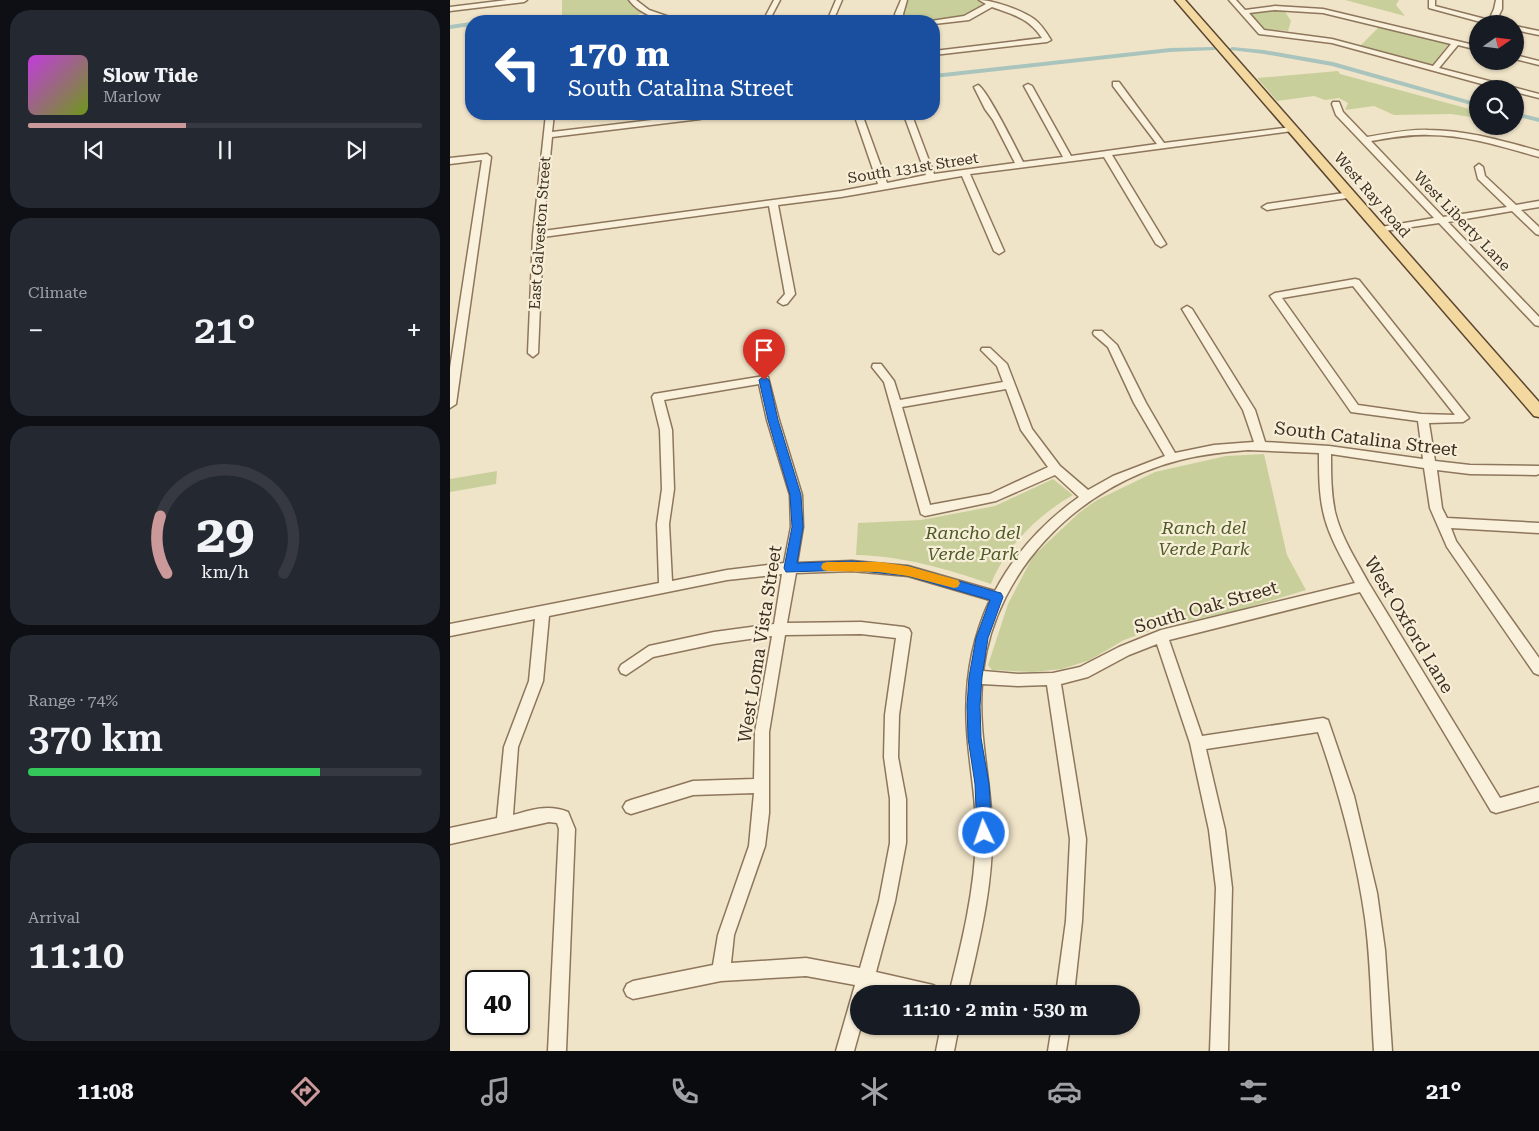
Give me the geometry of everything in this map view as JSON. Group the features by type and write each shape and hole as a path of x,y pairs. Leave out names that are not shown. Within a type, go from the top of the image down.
{"main road":[{"name":"West Ray Road","path":"1180,0 1539,412"}],"street":[{"path":"450,10 489,3 524,0"},
{"path":"632,0 636,6 658,15"},
{"path":"769,15 777,0"},
{"path":"833,15 839,0"},
{"path":"898,15 904,0"},
{"path":"940,52 1047,40 1038,26 1030,19 982,0"},
{"path":"1232,0 1262,32 1332,41 1476,80"},
{"path":"1497,15 1499,0"},
{"path":"1431,3 1469,15"},
{"path":"940,21 966,18 992,4"},
{"path":"1243,12 1275,8 1323,10 1469,46"},
{"path":"1524,30 1539,33"},
{"path":"1434,69 1456,43"},
{"path":"1524,60 1539,63"},
{"path":"1116,84 1162,146"},
{"path":"1028,86 1068,159"},
{"path":"978,87 989,109 997,119 1020,166"},
{"path":"1524,92 1539,96"},
{"name":"West Liberty Lane","path":"1336,104 1339,113 1364,140 1539,323"},
{"name":"East Galveston Street","path":"532,353 538,235 549,120"},
{"path":"548,137 665,120"},
{"path":"860,120 883,185"},
{"path":"910,120 931,177"},
{"path":"548,137 634,128"},
{"name":"South 131st Street","path":"538,235 841,194 931,177 1292,129"},
{"path":"1364,140 1414,133 1448,133 1488,140 1539,154"},
{"path":"1107,154 1161,244"},
{"path":"450,161 487,157 455,339 451,404"},
{"path":"1479,167 1481,177 1539,232"},
{"path":"965,173 999,251"},
{"path":"1267,207 1351,195"},
{"path":"773,204 790,294 783,302"},
{"path":"1381,230 1539,204"},
{"path":"1355,282 1463,418 1423,417 1355,409 1275,296 1355,282"},
{"path":"1187,310 1249,410 1261,446"},
{"path":"1098,333 1112,345 1140,403 1172,458"},
{"path":"986,350 1002,364 1027,430 1056,469 1086,496"},
{"path":"876,367 889,381 897,404 925,511 992,498 1056,469"},
{"name":"West Loma Vista Street","path":"666,587 663,524 668,489 668,456 666,430 658,397 764,380 773,420 796,495 797,527 762,732 761,813 757,846 726,935 721,972"},
{"path":"897,404 1009,385"},
{"path":"1423,417 1436,508 1441,523 1451,543 1539,669"},
{"name":"South Catalina Street","path":"960,985 977,907 983,865 982,784 974,738 975,677 982,638 997,597 1029,549 1054,521 1086,496 1118,478 1172,458 1210,450 1261,446 1325,450 1467,470 1514,469 1526,472 1539,470"},
{"name":"West Oxford Lane","path":"1325,450 1329,513 1342,548 1496,806 1539,794"},
{"name":"South Catalina Street","path":"1514,469 1522,465 1539,462"},
{"path":"1441,523 1539,528"},
{"path":"450,630 747,572 790,568 852,566 908,571 997,597"},
{"name":"South Oak Street","path":"975,677 1018,680 1053,679 1083,673 1124,651 1161,636 1363,586"},
{"path":"504,823 511,747 536,682 543,611"},
{"path":"626,669 649,652 714,638 780,629 861,628 904,633 892,715 891,757 898,799 898,843 887,901 863,985"},
{"path":"1161,636 1197,743 1217,830 1224,888 1219,1051"},
{"path":"1053,679 1078,839 1074,921 1066,985"},
{"path":"1197,743 1322,725 1340,774 1363,866 1373,919 1383,1051"},
{"path":"631,807 693,788 760,786"},
{"path":"450,836 549,814 562,817 567,829 557,1051"},
{"path":"633,990 721,972 806,966 860,985"},
{"path":"845,1051 850,1034"},
{"path":"945,1051 948,1035"},
{"path":"1056,1051 1059,1035"}],"green space":[{"path":"562,0 632,0 646,11 638,15 562,15"},
{"path":"904,0 982,0 992,4 956,20 940,21 940,15 899,14"},
{"path":"1345,0 1399,0 1396,5 1405,16"},
{"path":"1284,10 1291,21 1288,31 1264,29 1248,13"},
{"path":"1380,26 1449,43 1432,65 1360,46"},
{"path":"1338,71 1340,74 1469,109 1469,117 1451,114 1394,115 1374,106 1345,110 1348,103 1339,98 1325,100 1314,96 1277,101 1257,78"},
{"name":"Ranch del Verde Park","path":"1264,454 1287,555 1306,590 1240,610 1160,627 1124,640 1090,660 1062,669 1033,672 992,670 988,665 1008,604 1033,556 1080,512 1097,500 1155,472 1226,456"},
{"path":"497,471 496,484 450,492 450,479"},
{"name":"Rancho del Verde Park","path":"1053,479 1073,495 1048,512 1024,533 1005,557 991,584 925,564 891,558 856,555 858,523 921,520 995,506"}],"waterway":[{"path":"450,27 465,25"},
{"path":"940,75 1170,50 1213,49"},
{"path":"1232,49 1264,52 1333,64 1469,102"},
{"path":"1524,116 1539,120"}],"slow traffic":[{"path":"827,567 879,567 908,571 954,583"}],"route":[{"path":"764,380 773,420 796,495 797,527 790,568 852,566 908,571 997,597 986,622 975,677 974,738 982,784 984,833"}]}
